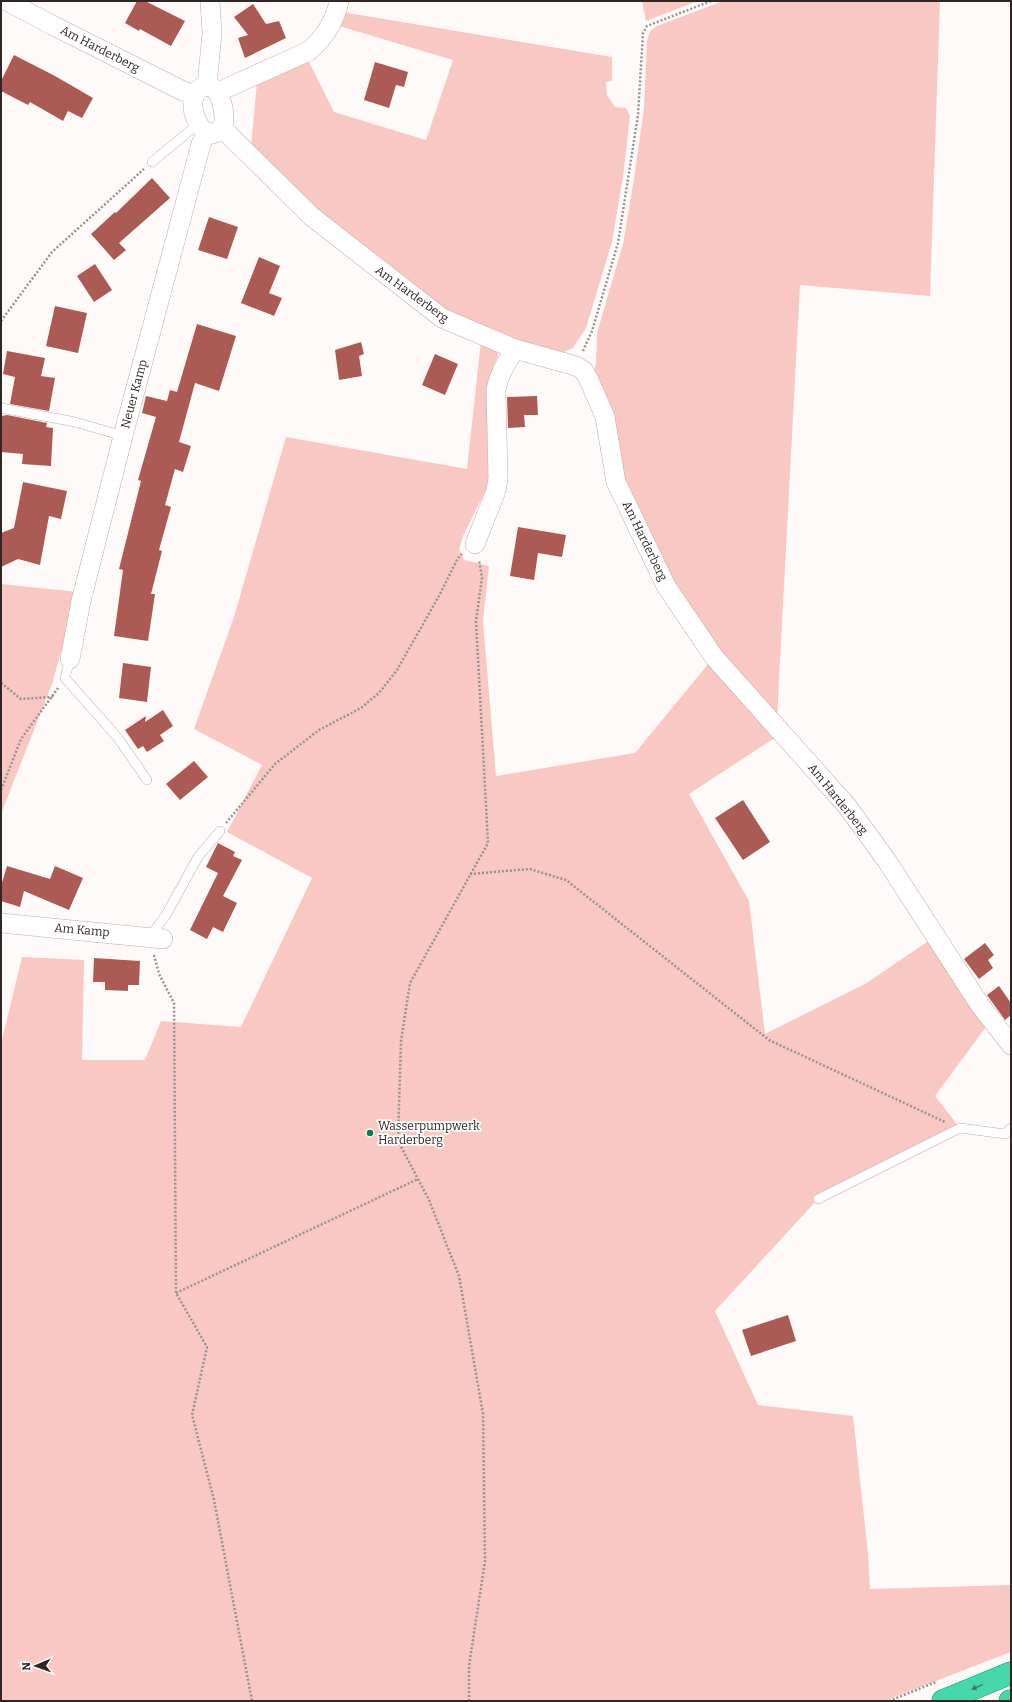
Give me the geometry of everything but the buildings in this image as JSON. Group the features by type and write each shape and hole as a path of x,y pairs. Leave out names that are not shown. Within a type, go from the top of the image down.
{"highway":[{"path":"943,1701 1011,1673"}],"street":[{"name":"Am Harderberg","path":"7,1 182,91 206,91"},
{"path":"210,1 212,33 206,91 224,116 224,124 209,128 193,104 206,91 309,50 321,40 331,25 337,11 339,1"},
{"name":"Am Harderberg","path":"209,128 311,216 442,318 515,350 576,366 584,371 605,417 616,482 666,586 714,657 847,806 887,861 980,1005 1011,1045"},
{"name":"Neuer Kamp","path":"70,659 82,601 123,436 201,144 209,128"},
{"path":"475,544 496,492 498,478 496,390 498,380 500,372 515,350"},
{"name":"Am Kamp","path":"1,923 156,938"}],"lane":[{"path":"152,162 209,128"},
{"path":"1,408 76,422 123,436"},
{"path":"70,659 65,678 118,738 147,780"},
{"path":"156,938 166,915 198,857 220,831"},
{"path":"818,1199 960,1128 1005,1134 1011,1128"}],"path":[{"path":"576,366 592,331 618,243 638,115 643,33 647,26 710,1"},
{"path":"1,321 52,252 152,162"},
{"path":"220,831 275,764 319,730 361,708 379,694 397,670 439,596 458,558 475,544 481,567 482,578 476,621 488,843 410,983 401,1041 398,1141 429,1200 459,1276 483,1414 485,1561 469,1666 469,1701"},
{"path":"1,790 21,739 53,697 65,678"},
{"path":"1,683 21,699 53,697"},
{"path":"470,874 530,869 566,880 769,1040 960,1128"},
{"path":"156,938 159,974 174,1003 176,1293 207,1347 192,1415 214,1500 252,1701"},
{"path":"176,1293 418,1179"}],"shaded area":[{"path":"642,1 698,1 646,21"},
{"path":"723,1 940,1 930,296 800,285 776,737 689,794 749,901 765,1034 865,984 930,940 986,1027 935,1096 960,1128 818,1199 715,1311 758,1405 853,1416 868,1553 870,1589 1011,1585 1011,1652 884,1701 1,1701 1,1044 22,957 84,960 82,1060 145,1060 161,1021 241,1027 312,878 227,832 262,765 194,729 234,617 286,437 467,469 481,341 497,349 498,356 493,366 489,388 489,484 463,536 459,549 464,560 489,566 483,621 496,776 635,753 714,657 616,482 593,372 596,364 597,333 623,244 634,179 644,108 647,40 650,31 657,26"},
{"path":"342,12 612,57 612,81 606,82 607,95 615,107 626,108 630,116 623,177 612,242 586,328 573,348 564,352 548,350 444,314 314,211 251,147 257,82 308,60 334,112 426,140 453,60 339,26"},
{"path":"1,584 78,592 52,684 1,814"}],"place":[{"name":"Wasserpumpwerk Harderberg","path":"370,1133"}]}
